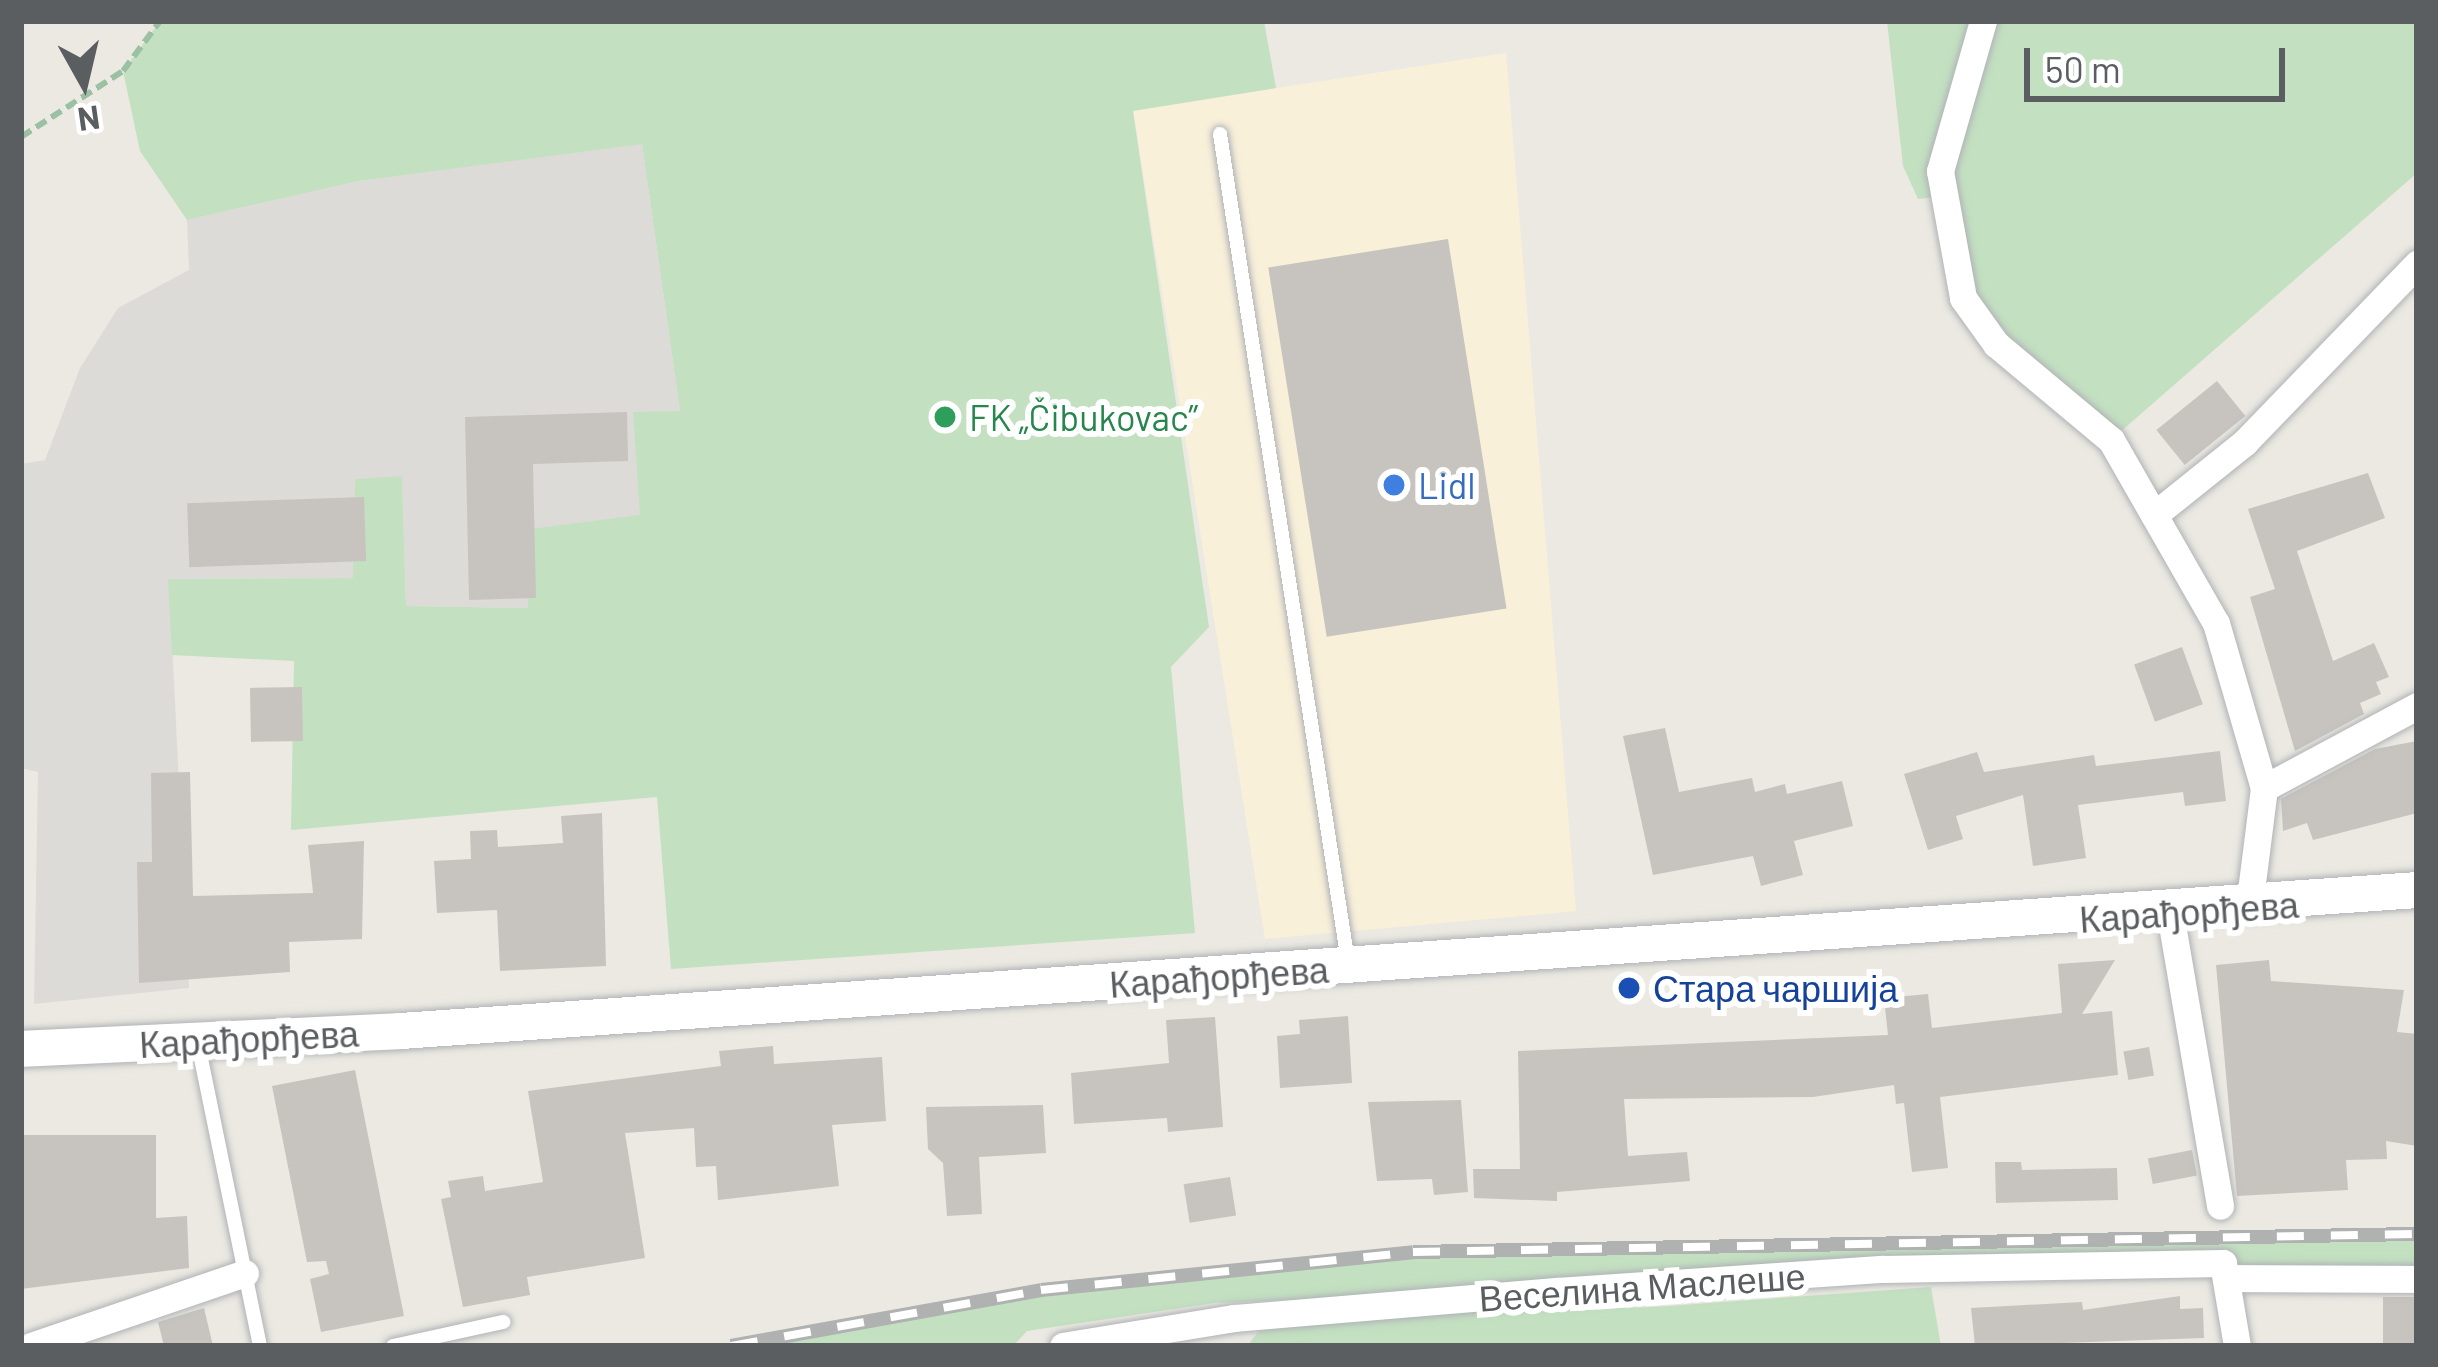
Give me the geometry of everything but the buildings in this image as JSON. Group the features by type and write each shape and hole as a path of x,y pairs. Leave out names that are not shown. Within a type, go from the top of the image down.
{"street":[{"path":"1983,21 1940,171 1963,298 1996,344 2111,440 2216,623 2264,788 2249,907"},
{"path":"2154,515 2246,442 2417,264"},
{"path":"2264,788 2417,706"},
{"name":"Карађорђева","path":"21,1049 2170,913 2417,890"},
{"path":"2170,913 2220,1206"},
{"name":"Веселина Маслеше","path":"1063,1346 1234,1318 1882,1269 2225,1270 2417,1280"},
{"path":"2225,1270 2237,1346"},
{"path":"31,1346 245,1273"}],"lane":[{"path":"1220,134 1349,967"},
{"path":"197,1039 260,1346"},
{"path":"393,1346 503,1322"}],"path":[{"path":"21,137 123,71 160,21"}],"shaded area":[{"path":"1506,53 1576,911 1265,939 1133,110"},
{"path":"642,143 680,411 633,413 641,515 529,608 406,606 402,477 355,479 354,578 169,579 189,988 34,1004 38,772 21,768 21,464 45,460 80,368 118,308 189,270 187,220 359,181"}],"green space":[{"path":"160,21 1264,21 1276,88 1133,111 1209,627 1171,667 1195,933 671,969 657,797 291,830 294,661 172,655 168,579 353,578 355,479 402,476 406,606 528,608 530,529 640,515 633,412 680,411 642,144 359,181 187,220 140,151 123,71"},
{"path":"1887,21 2417,21 2417,173 2111,440 1963,298 1945,196 1918,199 1903,166"},
{"path":"2417,1239 2417,1280 2223,1264 1214,1303 1027,1331 1013,1346 731,1346 1041,1290 1413,1252"},
{"path":"1931,1287 1941,1346 1247,1346 1259,1331 1414,1313 1654,1307"}],"railway":[{"path":"731,1346 1041,1290 1413,1252 2417,1234"}],"place":[{"name":"FK „Čibukovac”","path":"945,417"},
{"name":"Lidl","path":"1394,485"},
{"name":"Стара чаршија","path":"1629,988"}]}
